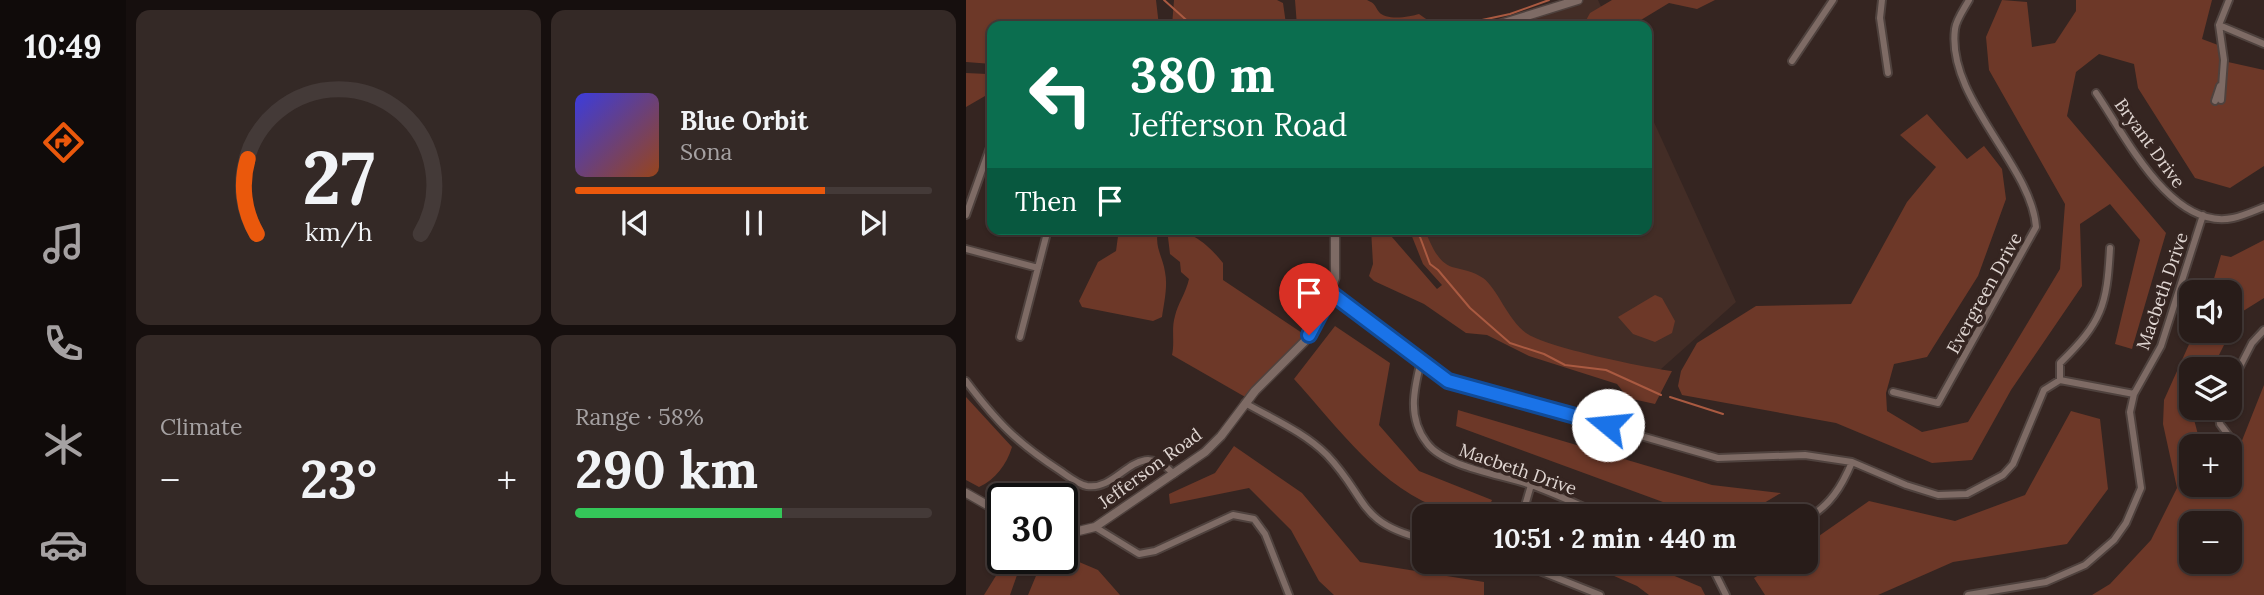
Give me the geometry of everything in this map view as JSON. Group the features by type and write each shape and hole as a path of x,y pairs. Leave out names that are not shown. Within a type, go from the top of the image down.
{"street":[{"path":"1510,21 1578,0"},
{"path":"1792,61 1833,0"},
{"path":"1882,0 1880,18 1888,73"},
{"name":"Evergreen Drive","path":"1892,393 1938,403 2036,227 2035,207 1984,124 1956,59 1955,28 1969,0"},
{"path":"2218,101 2224,81 2219,25 2228,0"},
{"path":"2219,25 2264,44"},
{"name":"Bryant Drive","path":"2096,93 2159,186 2180,206 2203,215 2231,219 2264,207"},
{"path":"966,215 969,194 987,153"},
{"name":"Macbeth Drive","path":"1968,595 2046,582 2085,565 2114,540 2126,523 2141,488 2130,412 2134,394 2161,346 2203,215"},
{"path":"1020,337 1046,235"},
{"name":"Jefferson Road","path":"1078,531 1095,527 1174,474 1213,444 1245,404 1309,335 1331,293 1336,270 1335,235"},
{"path":"2060,380 2060,363 2094,328 2108,286 2110,248"},
{"path":"966,249 1038,268"},
{"path":"1331,293 1448,381 1718,458 1805,454 1852,461 1906,485 1938,495 1967,494 1996,480 2013,464 2045,390 2060,380 2134,394"},
{"path":"2242,363 2252,343 2264,330"},
{"name":"Macbeth Drive","path":"1421,361 1413,396 1416,424 1427,445 1448,459 1531,485 1576,504"},
{"path":"966,381 1002,428 1028,450 1078,483 1097,486 1132,464 1147,460 1161,463 1174,474"},
{"path":"1245,404 1306,437 1328,456 1376,522 1398,533 1412,536"},
{"path":"1818,510 1832,499 1843,485 1852,461"},
{"path":"1525,504 1531,485"},
{"path":"966,493 987,505"},
{"path":"1095,527 1139,554 1155,551 1233,515 1254,519 1265,534 1289,595"},
{"path":"1547,574 1600,595"},
{"path":"1716,574 1726,595"}],"shaded area":[{"path":"966,0 1156,0 1158,21 987,21 987,64 966,62"},
{"path":"1174,0 1277,0 1283,3 1286,21 1172,21"},
{"path":"1295,0 1367,0 1387,17 1419,14 1429,21 1297,21"},
{"path":"1577,0 1598,0 1608,21 1510,21"},
{"path":"1612,0 1715,0 1697,9 1669,3 1639,21 1586,21 1590,13"},
{"path":"2002,0 2027,2 2032,47 2055,43 2076,11 2076,0 2212,0 2202,39 2226,48 2228,62 2264,70 2264,166 2230,188 2195,178 2138,88 2134,64 2099,54 2076,72 2067,116 2166,233 2132,349 2115,344 2140,240 2110,204 2080,224 2082,286 2011,390 1972,460 1932,463 1836,423 1682,395 1678,386 1681,371 1697,343 1756,306 1851,304 1907,202 1936,167 1900,135 1927,114 1967,159 1984,146 2002,169 2006,199 1978,276 1927,357 1894,364 1886,393 1887,411 1922,432 1968,422 2060,269 2065,204 1989,70 1986,37"},
{"path":"966,73 987,74 985,96 966,107"},
{"path":"1652,118 1736,302 1642,386 1510,343 1417,235 1652,235"},
{"path":"1118,235 1157,235 1165,272 1166,289 1162,317 1153,321 1082,307 1079,301 1098,262 1116,251"},
{"path":"1168,235 1191,235 1212,250 1223,263 1223,280 1308,337 1247,398 1172,355 1176,311 1189,279 1181,272 1180,262 1170,254"},
{"path":"1371,235 1390,235 1437,289 1442,285 1423,264 1411,235 1427,235 1446,264 1483,278 1526,333 1537,339 1596,356 1672,371 1655,404 1628,398 1617,384 1529,356 1487,335 1466,333 1424,304 1374,281 1369,276 1373,264"},
{"path":"2264,240 2264,298 2242,312 2242,280 2214,280 2221,255 2231,257"},
{"path":"1655,295 1662,298 1675,321 1672,333 1655,342 1633,334 1618,317"},
{"path":"1335,326 1390,363 1379,425 1419,471 1492,500 1490,504 1429,504 1401,488 1355,448 1294,379"},
{"path":"2190,343 2225,343 2218,357 2183,357"},
{"path":"2179,367 2179,420 2194,420 2198,434 2179,434 2179,497 2242,497 2242,440 2264,385 2264,595 2092,595 2110,584 2151,540 2177,488 2163,424 2164,400"},
{"path":"966,397 1012,447 1000,471 979,487 966,480"},
{"path":"1458,410 1712,485 1781,493 1762,504 1668,504 1456,426"},
{"path":"2071,411 2100,419 2108,489 2067,544 1953,562 1878,595 1765,595 1754,578 1760,574 1818,574 1818,537 1869,501 1955,521 2025,495"},
{"path":"1234,446 1302,493 1360,562 1412,570 1412,574 1434,574 1484,582 1484,595 1334,595 1319,581 1291,530 1249,488 1170,504 1169,494 1215,473"},
{"path":"1078,562 1098,570 1120,595 1028,595 1037,574 1078,574"},
{"path":"997,574 1017,574 1010,595 984,595"},
{"path":"1610,574 1670,574 1701,587 1705,595 1649,595 1637,586"}],"waterway":[{"path":"1164,0 1187,21"},
{"path":"1477,21 1510,14 1549,0"},
{"path":"1418,235 1430,264 1470,308 1510,343 1544,354 1565,365 1606,370 1661,395"},
{"path":"1670,397 1723,414"}],"route":[{"path":"1309,335 1318,323 1331,293 1448,381 1608,425"}]}
